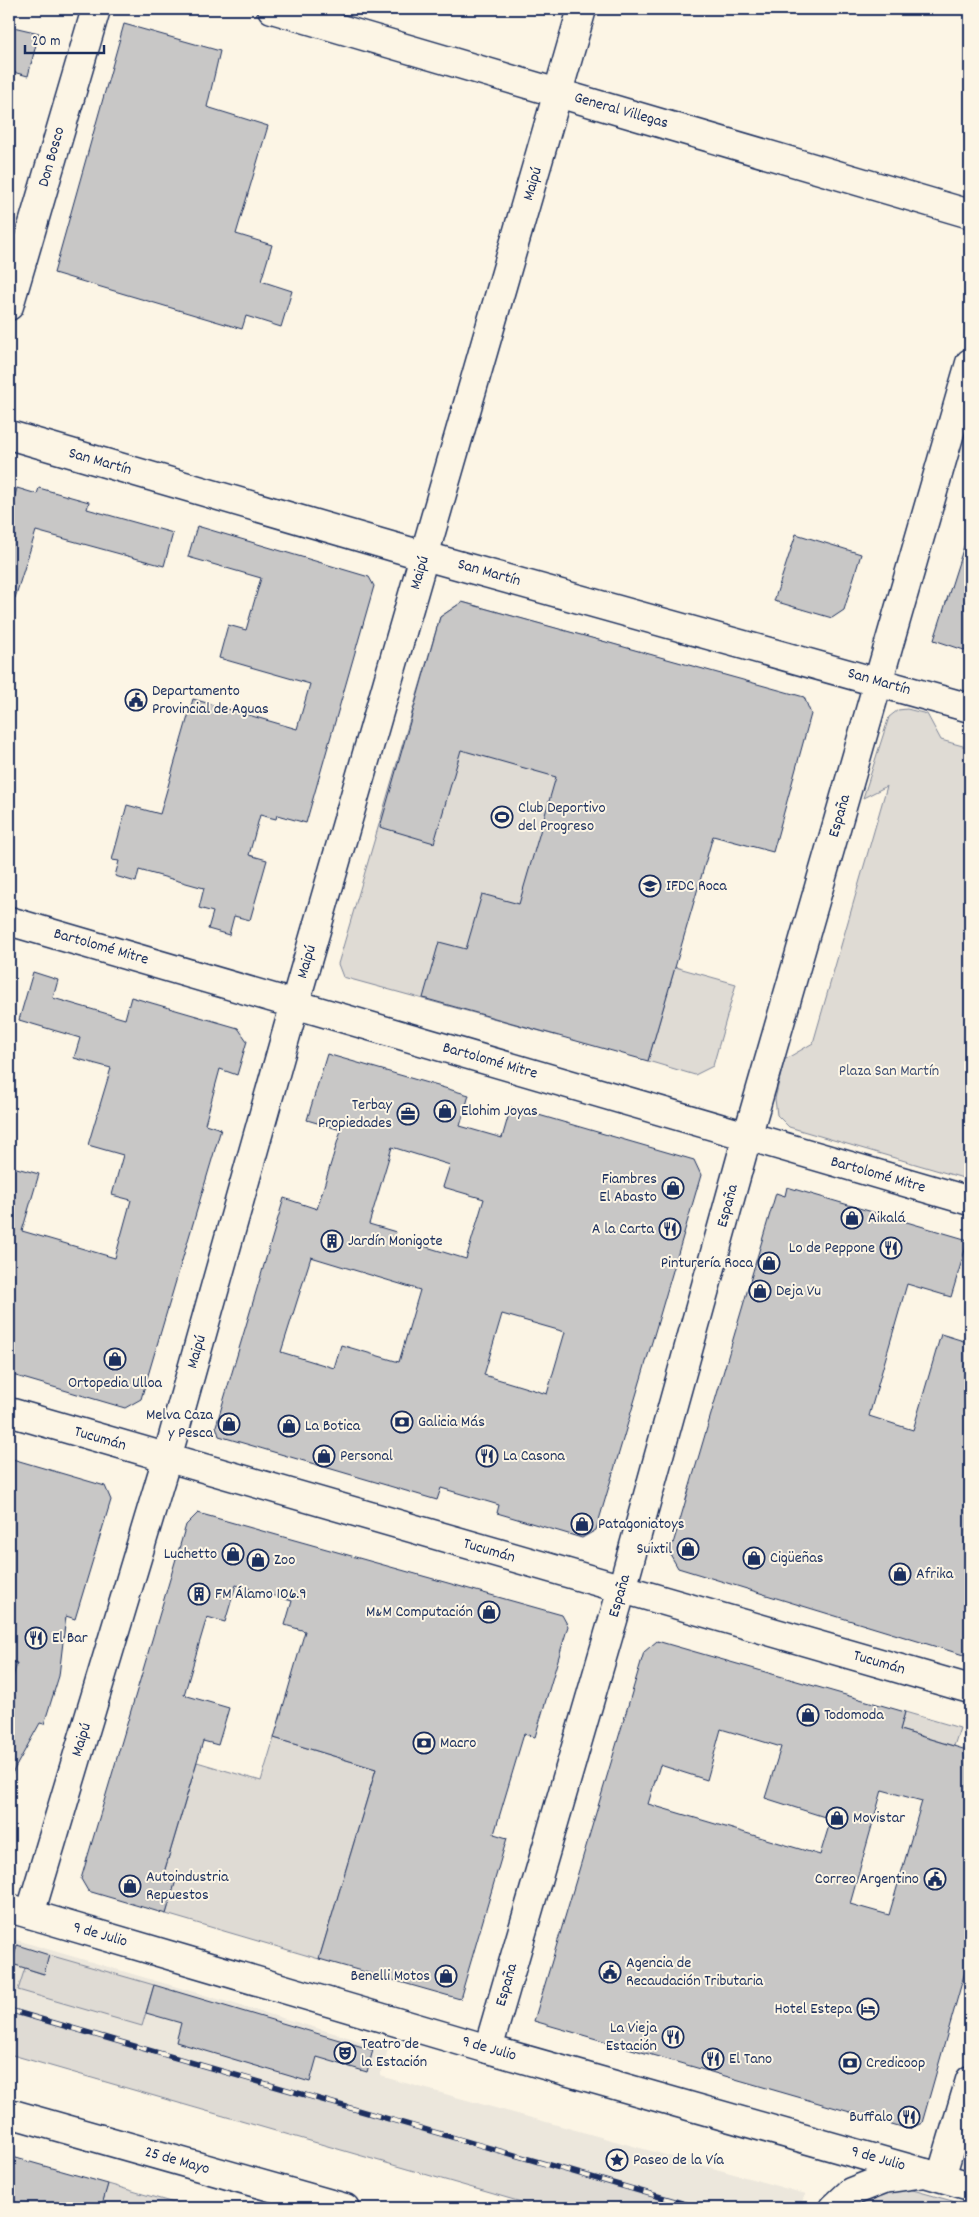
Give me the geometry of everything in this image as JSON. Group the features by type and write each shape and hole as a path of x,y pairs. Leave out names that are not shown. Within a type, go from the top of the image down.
{"street":[{"name":"Don Bosco","path":"9,306 96,9"},
{"name":"General Villegas","path":"272,9 970,214"},
{"name":"Maipú","path":"19,1911 167,1458 295,1003 582,9"},
{"name":"España","path":"488,2050 622,1589 747,1137 970,363"},
{"name":"San Martín","path":"9,435 425,556 970,708"},
{"name":"Bartolomé Mitre","path":"9,921 970,1201"},
{"name":"Tucumán","path":"9,1412 970,1689"},
{"name":"9 de Julio","path":"19,1911 488,2050 970,2186"},
{"path":"834,2208 851,2192 884,2178 933,2175 970,2080"},
{"name":"25 de Mayo","path":"9,2113 345,2208"}],"shaded area":[{"path":"13,1939 388,2049 380,2076 806,2194 798,2208 542,2208 9,2054 9,1954"}],"green space":[{"name":"Club Deportivo del Progreso","path":"462,602 712,672 558,1036 343,977 338,964 440,617"},
{"name":"Plaza San Martín","path":"907,709 927,714 941,740 970,748 970,1180 789,1127 777,1115 775,1099 784,1060 813,1043 887,786 863,798 889,717 898,710"},
{"path":"675,967 736,984 713,1066 695,1075 648,1061"},
{"path":"905,1712 960,1728 954,1746 900,1730"},
{"path":"274,1738 376,1769 319,1959 166,1914 176,1880 163,1876 197,1762 261,1781"},
{"path":"49,1955 154,1985 142,2026 18,1990 25,1968 43,1974"},
{"path":"9,2008 700,2208 542,2208 9,2054"},
{"path":"108,2184 188,2207 188,2208 101,2208"},
{"path":"902,2187 970,2206 970,2208 848,2208 861,2196"}],"building":[{"path":"124,24 220,51 207,107 268,126 236,234 272,245 261,281 292,291 281,327 246,316 242,329 54,273"},
{"path":"9,26 39,33 28,76 9,71"},
{"path":"17,488 37,494 39,488 89,502 87,509 173,533 164,566 36,531 15,598 9,597 9,518"},
{"path":"197,526 369,577 374,586 306,823 277,815 276,819 260,815 249,855 267,860 250,920 234,916 229,935 208,929 213,912 199,908 204,888 139,870 136,882 115,876 119,861 112,860 127,805 160,814 193,699 297,729 310,684 219,658 228,625 246,630 261,578 188,557"},
{"path":"796,534 861,554 844,610 832,618 774,601"},
{"path":"966,540 970,541 970,652 934,640"},
{"name":"Club Deportivo del Progreso","path":"462,602 804,697 811,714 773,852 713,836 648,1061 423,998 439,942 466,949 482,894 519,904 556,777 461,750 434,843 380,827 440,617"},
{"path":"33,972 58,980 53,998 125,1019 131,997 238,1028 247,1041 237,1075 220,1069 205,1124 221,1129 141,1399 125,1408 9,1374 9,1166 39,1174 22,1231 115,1258 131,1200 112,1195 123,1155 88,1145 111,1068 74,1058 80,1038 19,1020"},
{"path":"327,1054 469,1095 460,1126 502,1138 511,1107 694,1160 701,1175 596,1530 582,1538 497,1513 499,1505 441,1488 437,1500 219,1436 216,1426 284,1198 317,1209 341,1130 307,1120","holes":["392,1147 450,1165 443,1187 484,1199 466,1259 394,1237 396,1232 369,1224","311,1257 420,1290 399,1362 341,1345 334,1368 281,1352","502,1314 565,1332 547,1394 484,1375"]},
{"path":"787,1187 968,1240 951,1297 907,1284 869,1416 913,1430 941,1334 970,1343 970,1657 678,1568 670,1554 776,1193 785,1196"},
{"path":"9,1458 105,1486 111,1500 75,1619 66,1616 59,1676 44,1724 40,1723 9,1779 9,1690 17,1663 9,1661"},
{"path":"198,1513 562,1615 568,1626 535,1737 524,1734 494,1834 507,1838 460,1999 319,1959 376,1769 274,1738 305,1631 285,1625 292,1601 236,1585 225,1622 207,1617 184,1695 229,1708 218,1745 203,1741 163,1876 176,1880 166,1914 88,1891 81,1879 186,1525"},
{"path":"657,1641 905,1712 900,1730 970,1751 970,1954 922,2123 909,2129 534,2021 644,1652","holes":["721,1729 781,1747 765,1798 831,1819 820,1855 648,1804 660,1765 707,1780","882,1790 922,1801 889,1915 850,1904"]},
{"path":"17,1945 49,1955 44,1974 12,1964"},
{"path":"154,1985 373,2050 367,2072 317,2057 310,2082 176,2042 181,2023 146,2013"},
{"path":"9,2156 108,2184 101,2208 9,2208"}],"railway":[{"path":"9,2010 699,2208"}],"place":[{"name":"Departamento Provincial de Aguas","path":"136,700"},
{"name":"Club Deportivo del Progreso","path":"502,817"},
{"name":"IFDC Roca","path":"650,886"},
{"name":"Elohim Joyas","path":"445,1111"},
{"name":"Terbay Propiedades","path":"408,1114"},
{"name":"Fiambres El Abasto","path":"673,1188"},
{"name":"Aikalá","path":"852,1218"},
{"name":"A la Carta","path":"670,1229"},
{"name":"Jardín Monigote","path":"332,1241"},
{"name":"Lo de Peppone","path":"891,1248"},
{"name":"Pinturería Roca","path":"769,1263"},
{"name":"Deja Vu","path":"760,1291"},
{"name":"Ortopedia Ulloa","path":"115,1359"},
{"name":"Galicia Más","path":"402,1422"},
{"name":"Melva Caza y Pesca","path":"229,1424"},
{"name":"La Botica","path":"289,1426"},
{"name":"Personal","path":"324,1456"},
{"name":"La Casona","path":"487,1456"},
{"name":"Patagoniatoys","path":"582,1524"},
{"name":"Suixtil","path":"688,1549"},
{"name":"Luchetto","path":"233,1554"},
{"name":"Cigüeñas","path":"754,1558"},
{"name":"Zoo","path":"258,1560"},
{"name":"Afrika","path":"900,1574"},
{"name":"FM Álamo 106.9","path":"199,1594"},
{"name":"M&M Computación","path":"489,1612"},
{"name":"El Bar","path":"36,1638"},
{"name":"Todomoda","path":"808,1715"},
{"name":"Macro","path":"424,1743"},
{"name":"Movistar","path":"837,1818"},
{"name":"Correo Argentino","path":"935,1879"},
{"name":"Autoindustria Repuestos","path":"130,1886"},
{"name":"Agencia de Recaudación Tributaria","path":"610,1972"},
{"name":"Benelli Motos","path":"446,1976"},
{"name":"Hotel Estepa","path":"868,2009"},
{"name":"La Vieja Estación","path":"673,2037"},
{"name":"Teatro de la Estación","path":"345,2053"},
{"name":"El Tano","path":"713,2059"},
{"name":"Credicoop","path":"850,2063"},
{"name":"Buffalo","path":"909,2117"},
{"name":"Paseo de la Vía","path":"617,2160"}]}
